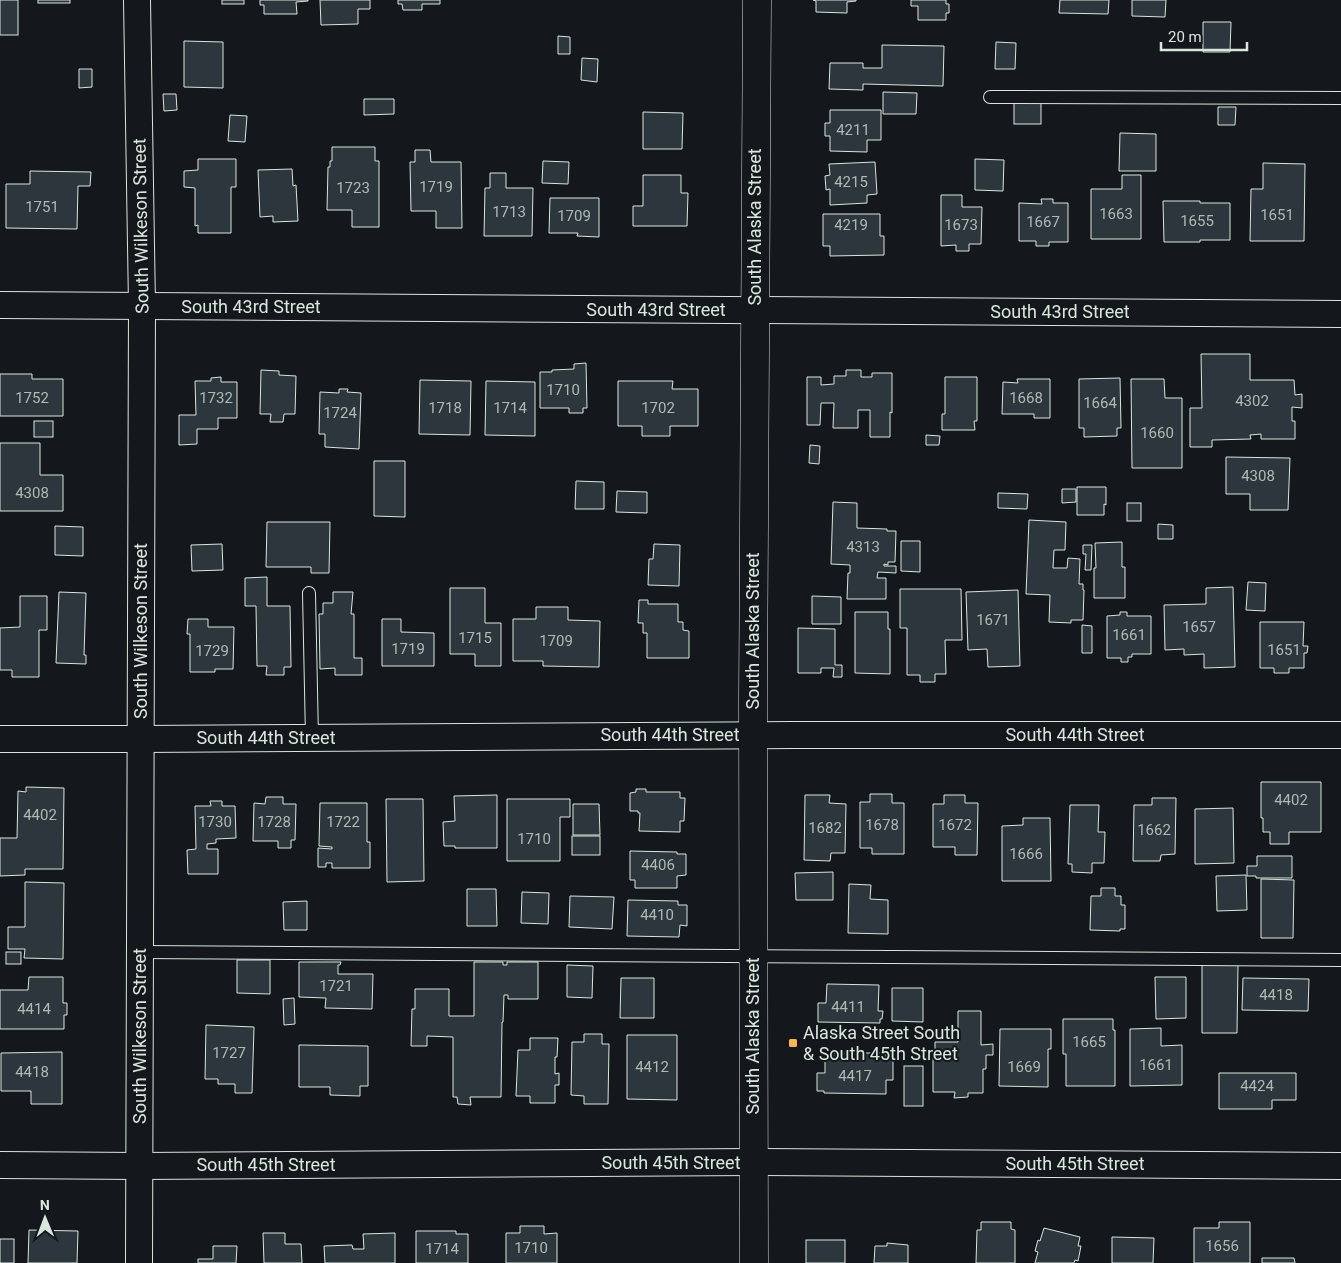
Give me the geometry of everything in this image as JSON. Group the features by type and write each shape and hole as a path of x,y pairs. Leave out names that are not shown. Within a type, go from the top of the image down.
{"street":[{"name":"South Wilkeson Street","path":"137,0 142,306 139,1263"},
{"name":"South Alaska Street","path":"754,1263 753,735 757,0"},
{"name":"South 43rd Street","path":"0,306 1341,314"},
{"name":"South 44th Street","path":"0,739 753,735 1341,735"},
{"name":"South 45th Street","path":"0,1165 139,1166 754,1162 1341,1166"}],"lane":[{"path":"990,97 1341,98"},
{"path":"309,593 312,738"},
{"path":"140,952 1341,960"}],"building":[{"path":"0,0 18,0 18,35 0,35"},
{"path":"38,0 70,0 70,3 38,3"},
{"path":"222,0 244,0 244,4 222,4"},
{"path":"260,0 308,1 296,2 297,14 264,14 264,5 260,5"},
{"path":"320,0 370,0 370,9 358,9 358,24 321,25"},
{"path":"398,0 440,0 440,4 422,4 422,10 403,10 402,4 398,4"},
{"path":"813,0 856,1 847,2 847,13 816,12 816,1"},
{"path":"911,0 946,0 946,4 949,4 949,13 946,13 946,20 918,20 918,6 911,6"},
{"path":"1060,0 1109,0 1108,14 1059,13"},
{"path":"1132,0 1166,0 1165,17 1132,16"},
{"path":"1203,22 1231,22 1230,52 1203,52"},
{"path":"558,36 570,37 570,54 558,54"},
{"path":"184,41 223,42 223,88 184,87"},
{"path":"996,42 1016,43 1015,69 995,69"},
{"path":"882,45 944,46 943,86 863,84 863,90 829,89 830,63 863,63 863,68 882,68"},
{"path":"582,58 598,59 597,82 581,80"},
{"path":"79,69 92,69 92,87 79,88"},
{"path":"883,92 917,93 916,114 883,114"},
{"path":"163,94 176,94 177,110 164,111"},
{"path":"364,99 394,99 394,114 364,115"},
{"path":"1014,101 1041,101 1041,124 1014,124"},
{"path":"1218,107 1236,107 1235,125 1218,125"},
{"path":"830,110 881,110 881,140 867,140 867,152 830,151 830,136 825,136 825,123 830,123"},
{"path":"643,112 683,113 682,149 643,149"},
{"path":"230,115 247,116 245,142 228,141"},
{"path":"1120,133 1156,134 1156,171 1119,171"},
{"path":"332,147 375,147 375,161 379,161 379,227 352,227 352,210 327,210 328,167 330,167 330,161 332,161"},
{"path":"415,150 430,150 431,162 461,162 462,228 436,228 436,211 411,211 410,162 415,162"},
{"path":"198,159 236,159 236,187 231,187 231,233 198,233 198,225 195,226 195,188 184,187 184,171 198,170"},
{"path":"975,159 1004,160 1003,191 975,190"},
{"path":"543,161 569,162 568,184 542,183"},
{"path":"875,162 877,194 867,195 867,203 830,205 830,189 826,190 825,176 830,175 829,164"},
{"path":"1263,163 1305,164 1304,241 1250,241 1251,189 1263,189"},
{"path":"292,169 293,186 296,185 298,221 273,222 273,216 260,217 258,170"},
{"path":"30,171 91,172 90,186 78,186 77,229 6,228 6,184 30,184"},
{"path":"490,173 506,173 506,188 533,188 532,236 484,236 485,188 490,188"},
{"path":"643,175 681,175 681,193 688,193 687,226 633,226 633,206 643,206"},
{"path":"1122,175 1141,175 1141,239 1091,239 1091,189 1122,189"},
{"path":"941,195 962,195 962,207 982,207 981,244 969,244 969,251 956,251 956,245 941,246"},
{"path":"550,198 599,198 599,237 577,236 578,233 549,233"},
{"path":"1041,199 1053,199 1053,203 1068,203 1068,242 1049,242 1049,246 1036,246 1036,241 1019,241 1019,203 1042,204"},
{"path":"1163,201 1230,203 1230,240 1164,242"},
{"path":"823,214 880,214 880,236 884,236 884,255 830,256 830,246 823,246"},
{"path":"1201,354 1250,354 1250,380 1294,380 1295,395 1302,394 1302,408 1292,407 1292,421 1295,421 1295,439 1261,439 1261,434 1250,435 1251,439 1212,440 1212,447 1190,447 1190,408 1202,408"},
{"path":"586,363 587,408 583,408 583,413 569,413 569,408 540,408 540,372 574,369 574,364"},
{"path":"261,370 279,371 279,375 296,376 295,414 284,414 283,422 270,422 271,414 260,414"},
{"path":"846,370 861,370 861,377 872,377 872,373 892,373 890,437 870,437 870,410 858,410 858,428 833,428 834,403 821,403 820,425 807,425 807,377 821,377 821,385 834,384 834,376 846,376"},
{"path":"0,374 32,374 32,379 63,379 63,416 0,416"},
{"path":"221,377 221,382 237,382 237,418 218,418 218,429 197,429 197,444 179,445 179,415 196,415 195,381 211,381 211,378"},
{"path":"945,377 977,377 977,421 974,421 975,430 942,430 942,414 945,414"},
{"path":"1120,378 1121,428 1117,428 1117,436 1084,437 1084,428 1079,428 1079,379"},
{"path":"1017,379 1050,379 1050,418 1034,418 1034,414 1002,414 1003,382 1018,383"},
{"path":"1131,379 1164,379 1165,398 1182,398 1182,468 1132,468"},
{"path":"420,380 471,381 470,435 419,434"},
{"path":"486,381 535,382 535,436 485,435"},
{"path":"618,381 673,381 672,389 698,389 698,426 670,426 670,436 642,436 642,426 618,426"},
{"path":"339,389 348,389 347,392 361,393 359,449 325,447 325,434 319,434 320,392 339,393"},
{"path":"34,421 53,421 53,437 34,437"},
{"path":"926,435 940,436 939,445 926,445"},
{"path":"0,443 40,443 40,475 63,475 63,511 0,511"},
{"path":"810,445 820,446 819,464 809,463"},
{"path":"1226,457 1290,458 1288,510 1250,510 1250,494 1226,494"},
{"path":"374,461 405,461 405,517 374,516"},
{"path":"576,481 604,482 604,509 575,509"},
{"path":"1077,487 1106,487 1104,515 1077,515"},
{"path":"1062,489 1076,489 1076,502 1062,503"},
{"path":"617,491 647,492 647,513 616,512"},
{"path":"998,493 1028,494 1027,509 998,508"},
{"path":"833,502 857,503 857,528 896,531 895,562 888,562 888,565 884,564 884,566 896,566 896,573 878,572 877,578 886,578 886,599 847,599 850,565 831,564"},
{"path":"1127,503 1141,503 1141,521 1127,521"},
{"path":"1029,520 1066,522 1065,550 1054,550 1053,568 1067,568 1068,558 1080,559 1079,584 1083,584 1084,590 1083,620 1071,620 1071,623 1049,622 1050,595 1026,594"},
{"path":"267,522 330,522 329,573 311,573 311,567 266,567"},
{"path":"1158,524 1173,525 1173,539 1158,539"},
{"path":"55,526 83,527 83,556 55,555"},
{"path":"901,541 920,541 920,572 901,571"},
{"path":"1122,542 1122,567 1125,567 1125,598 1094,598 1095,543"},
{"path":"222,544 223,570 192,571 191,545"},
{"path":"654,544 680,545 679,586 648,585 649,559 653,559"},
{"path":"1083,545 1092,545 1091,570 1085,570 1086,554 1083,554"},
{"path":"267,577 267,606 290,606 291,667 284,667 284,675 266,675 267,666 257,666 256,606 245,606 245,578"},
{"path":"1248,582 1266,583 1265,611 1246,610"},
{"path":"1233,587 1235,667 1204,668 1204,654 1184,655 1184,649 1165,650 1164,605 1206,604 1206,588"},
{"path":"450,588 485,588 485,623 501,623 501,666 475,666 475,654 450,654"},
{"path":"900,589 961,589 962,640 945,640 946,674 935,674 935,682 920,682 920,675 907,675 907,628 900,628"},
{"path":"1018,590 1020,666 988,667 987,649 968,650 966,592"},
{"path":"59,592 86,593 84,655 86,655 86,664 56,663"},
{"path":"333,592 353,592 351,614 354,614 354,658 362,658 362,675 335,675 335,668 320,669 319,614 323,614 323,603 333,603"},
{"path":"20,596 47,596 47,630 39,630 39,677 12,677 12,670 0,670 0,628 20,627"},
{"path":"812,596 841,597 841,624 812,624"},
{"path":"639,600 648,600 648,604 678,604 678,622 683,622 683,630 689,631 689,658 647,658 647,633 643,633 643,623 638,623"},
{"path":"536,607 568,607 568,620 600,621 599,667 543,666 543,661 513,661 513,619 536,619"},
{"path":"855,612 888,612 890,674 855,673"},
{"path":"1120,612 1127,612 1127,616 1151,616 1151,654 1132,654 1132,657 1128,657 1128,662 1121,662 1121,658 1107,658 1107,616 1120,615"},
{"path":"188,619 208,619 208,627 234,627 233,669 215,669 215,672 190,672 190,634 187,634"},
{"path":"382,619 401,619 401,632 434,633 434,666 382,666"},
{"path":"1260,622 1304,622 1303,646 1308,646 1307,653 1304,653 1304,668 1289,668 1289,673 1274,673 1274,668 1260,668"},
{"path":"1082,625 1092,626 1092,653 1082,653"},
{"path":"798,628 835,629 835,665 842,665 842,677 833,677 834,668 821,668 821,673 798,673"},
{"path":"1261,782 1321,782 1321,832 1289,832 1289,844 1270,844 1270,832 1263,832"},
{"path":"26,787 64,788 63,869 25,869 25,875 0,876 0,838 17,838 18,791 26,792"},
{"path":"636,789 646,789 646,792 680,792 680,798 685,798 684,821 680,821 680,832 639,831 640,813 638,811 630,811 630,793 636,792"},
{"path":"870,794 892,794 892,803 904,803 904,854 872,854 872,848 860,848 860,802 870,802"},
{"path":"497,795 497,848 455,848 455,846 444,846 443,822 455,821 454,796"},
{"path":"805,795 830,795 829,803 846,804 845,853 831,853 830,861 804,860"},
{"path":"944,795 965,795 965,803 978,803 977,855 955,855 955,847 933,847 933,804 944,804"},
{"path":"266,797 283,797 283,804 296,804 295,840 291,840 291,848 278,848 278,841 253,841 254,803 265,804"},
{"path":"1152,798 1176,798 1175,854 1161,855 1160,861 1133,861 1134,805 1152,805"},
{"path":"386,799 423,799 424,881 387,882"},
{"path":"507,799 570,799 570,817 560,817 560,861 507,861"},
{"path":"210,801 222,801 222,806 235,806 236,838 216,839 216,843 207,844 207,849 218,849 218,874 188,874 187,850 196,849 195,806 211,806"},
{"path":"320,803 367,803 367,842 370,842 370,868 332,868 332,863 326,863 326,867 318,867 318,848 332,849 332,847 319,846"},
{"path":"573,804 599,804 600,835 573,835"},
{"path":"1070,805 1099,805 1098,832 1105,832 1104,863 1092,863 1092,873 1072,872 1072,864 1068,864"},
{"path":"1233,808 1234,863 1195,864 1195,809"},
{"path":"1023,818 1050,818 1051,881 1002,881 1002,826 1023,825"},
{"path":"572,836 600,836 600,855 572,855"},
{"path":"630,851 677,852 677,854 686,854 686,875 677,876 677,888 635,888 635,880 630,880"},
{"path":"1257,856 1292,856 1292,878 1256,878 1256,876 1247,876 1247,866 1257,866"},
{"path":"833,872 833,900 796,900 795,873"},
{"path":"1246,875 1247,910 1217,911 1216,876"},
{"path":"1261,879 1294,880 1293,938 1261,938"},
{"path":"25,882 64,883 63,959 24,958 25,949 8,949 8,927 25,927"},
{"path":"849,884 871,885 870,899 888,900 888,934 848,933"},
{"path":"1101,888 1115,888 1115,896 1121,896 1121,905 1125,905 1125,929 1120,929 1120,931 1090,930 1091,896 1101,896"},
{"path":"467,889 496,889 497,926 467,926"},
{"path":"522,892 549,893 548,924 521,923"},
{"path":"570,896 614,897 612,929 569,927"},
{"path":"628,900 678,901 678,905 687,905 687,926 680,925 679,937 627,936"},
{"path":"307,901 307,930 284,930 283,902"},
{"path":"6,952 21,952 21,964 6,964"},
{"path":"237,960 270,960 270,994 237,993"},
{"path":"299,962 341,962 338,965 338,974 373,974 372,1009 325,1008 326,998 299,997"},
{"path":"474,962 503,962 503,965 507,965 507,962 538,962 538,999 508,999 508,995 504,995 501,1097 470,1097 471,1105 458,1104 457,1097 453,1097 453,1037 427,1036 427,1046 411,1046 412,1009 415,1009 415,989 449,989 449,1016 474,1016"},
{"path":"1202,964 1238,964 1237,1033 1202,1033"},
{"path":"567,965 593,966 592,998 567,997"},
{"path":"29,977 63,977 63,1003 67,1003 67,1015 64,1015 64,1029 0,1029 0,990 28,990"},
{"path":"1155,977 1186,977 1186,1018 1156,1019"},
{"path":"621,978 654,978 654,1018 620,1018"},
{"path":"1243,978 1309,979 1308,1011 1242,1010"},
{"path":"827,984 879,985 878,1011 883,1011 880,1023 818,1022 818,1003 826,1003"},
{"path":"892,988 923,988 923,1022 892,1021"},
{"path":"294,998 295,1024 284,1025 283,999"},
{"path":"958,1011 981,1011 981,1045 993,1044 993,1055 986,1055 986,1069 983,1069 983,1093 968,1093 968,1097 954,1098 955,1092 933,1092 933,1050 935,1050 935,1042 958,1042"},
{"path":"1063,1019 1113,1019 1113,1030 1115,1030 1115,1086 1066,1086 1066,1054 1063,1054"},
{"path":"206,1025 254,1027 252,1093 235,1093 235,1084 218,1084 218,1079 205,1079"},
{"path":"1161,1028 1161,1046 1182,1045 1182,1085 1130,1086 1130,1029"},
{"path":"1000,1029 1051,1029 1051,1049 1048,1049 1048,1087 999,1086"},
{"path":"584,1034 602,1034 602,1044 609,1044 608,1104 584,1104 584,1096 571,1095 572,1042 584,1042"},
{"path":"627,1035 677,1035 677,1100 627,1099"},
{"path":"530,1038 558,1038 555,1074 559,1073 559,1085 555,1085 555,1103 530,1103 530,1096 516,1096 518,1050 530,1050"},
{"path":"299,1045 368,1046 368,1086 360,1086 360,1096 330,1095 330,1087 299,1087"},
{"path":"62,1052 62,1104 31,1104 31,1091 1,1091 1,1053"},
{"path":"825,1053 886,1053 886,1057 893,1058 893,1080 886,1080 886,1094 824,1093 824,1091 817,1091 817,1073 825,1073"},
{"path":"904,1066 923,1066 923,1106 904,1106"},
{"path":"1219,1073 1296,1073 1296,1100 1272,1100 1272,1109 1219,1109"},
{"path":"981,1222 1011,1222 1011,1229 1015,1230 1015,1263 976,1263 977,1230 981,1230"},
{"path":"1219,1222 1250,1222 1250,1263 1194,1263 1194,1228 1219,1228"},
{"path":"520,1226 544,1226 544,1234 557,1233 557,1263 506,1263 506,1233 520,1233"},
{"path":"1044,1228 1080,1237 1078,1246 1081,1246 1078,1261 1075,1260 1074,1263 1035,1263 1038,1252 1035,1251"},
{"path":"29,1230 78,1231 77,1263 28,1263"},
{"path":"416,1231 456,1231 456,1234 468,1234 468,1263 416,1263"},
{"path":"263,1233 285,1233 285,1244 301,1244 302,1263 264,1263"},
{"path":"395,1233 395,1263 325,1263 324,1246 352,1245 353,1249 364,1249 363,1234"},
{"path":"1112,1237 1154,1238 1153,1263 1112,1263"},
{"path":"0,1239 14,1239 14,1263 0,1263"},
{"path":"806,1240 845,1240 845,1263 806,1263"},
{"path":"887,1243 908,1245 908,1263 874,1263 875,1246 887,1246"},
{"path":"213,1246 237,1246 236,1263 198,1263 198,1259 213,1259"},
{"path":"1262,1258 1294,1258 1295,1263 1262,1263"}],"place":[{"name":"Alaska Street South & South 45th Street","path":"793,1043"}]}
